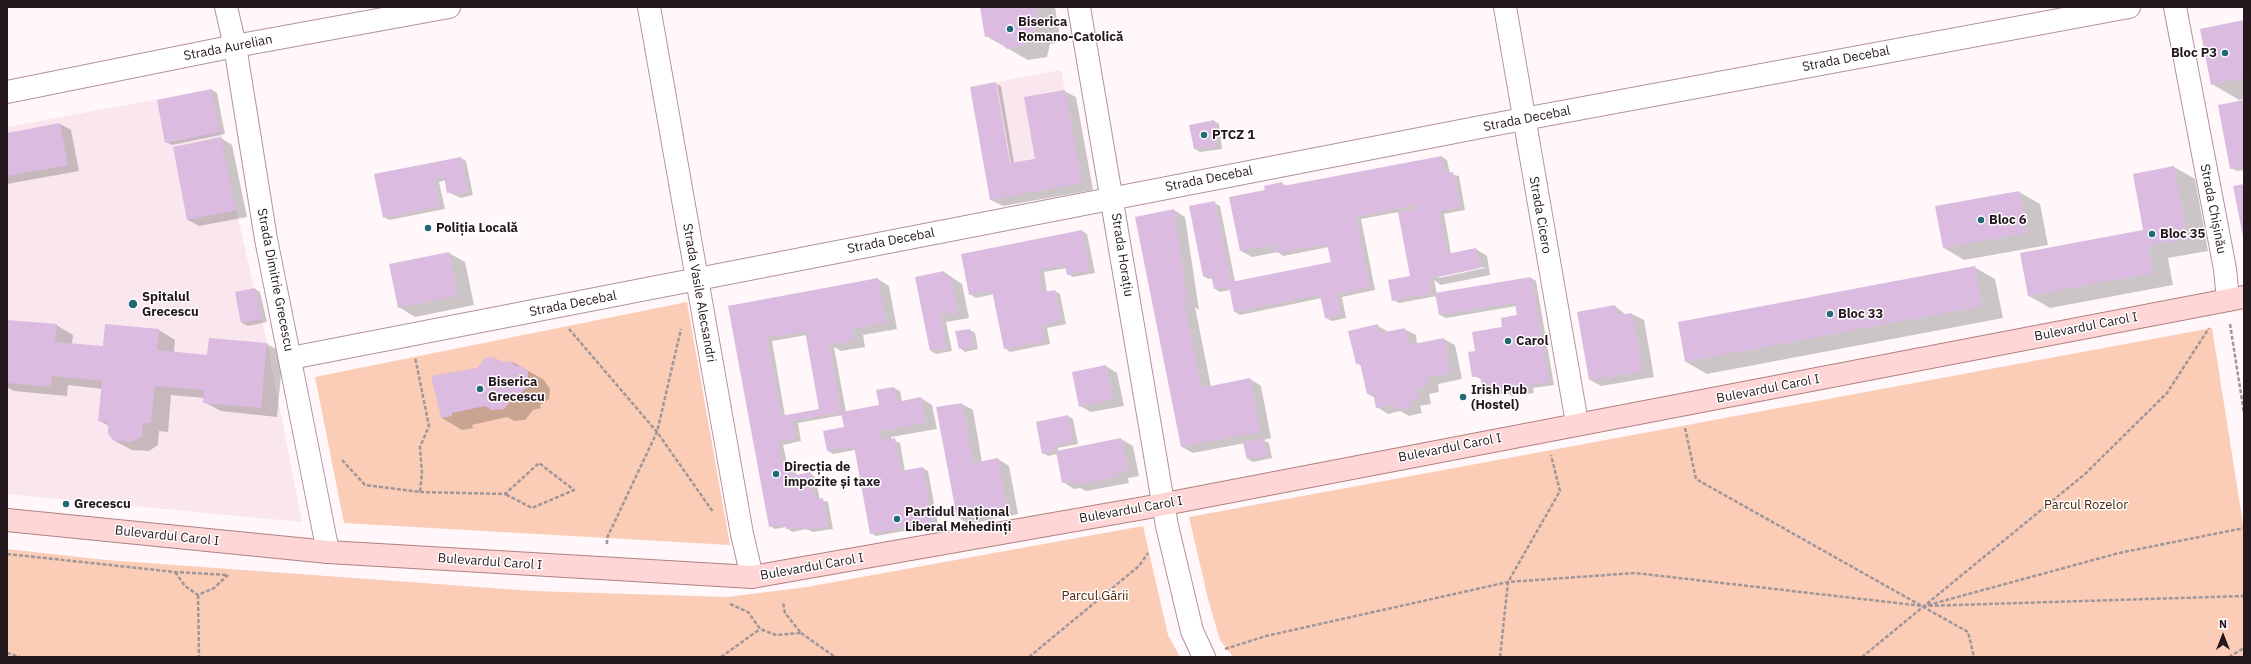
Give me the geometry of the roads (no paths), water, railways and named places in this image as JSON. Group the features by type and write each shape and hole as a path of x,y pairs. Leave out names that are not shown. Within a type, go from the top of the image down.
{"main road":[{"name":"Bulevardul Carol I","path":"7,520 328,552 605,570 752,577 1163,504 1577,423 1680,406 2236,298"}],"street":[{"name":"Strada Dimitrie Grecescu","path":"226,7 235,46 266,240 328,552"},
{"name":"Strada Aurelian","path":"7,92 235,46 449,7"},
{"name":"Strada Vasile Alecsandri","path":"649,7 696,280 742,534 752,577"},
{"name":"Strada Horațiu","path":"1080,7 1167,526 1192,631 1203,657"},
{"name":"Strada Cicero","path":"1504,7 1577,423"},
{"name":"Strada Decebal","path":"290,358 1523,119 2129,7"},
{"name":"Strada Chișinău","path":"2175,7 2223,261 2236,298"}],"place":[{"name":"Biserica Romano-Catolică","path":"1010,29"},
{"name":"Bloc P3","path":"2225,53"},
{"name":"PTCZ 1","path":"1204,135"},
{"name":"Bloc 6","path":"1981,220"},
{"name":"Poliția Locală","path":"428,228"},
{"name":"Bloc 35","path":"2152,234"},
{"name":"Spitalul Grecescu","path":"133,304"},
{"name":"Bloc 33","path":"1830,314"},
{"name":"Carol","path":"1508,341"},
{"name":"Biserica Grecescu","path":"480,389"},
{"name":"Irish Pub (Hostel)","path":"1463,397"},
{"name":"Direcția de impozite și taxe","path":"776,474"},
{"name":"Grecescu","path":"66,504"},
{"name":"Partidul Național Liberal Mehedinți","path":"897,519"}],"park label":[{"name":"Parcul Rozelor","path":"2086,505"},
{"name":"Parcul Gării","path":"1095,596"}]}
